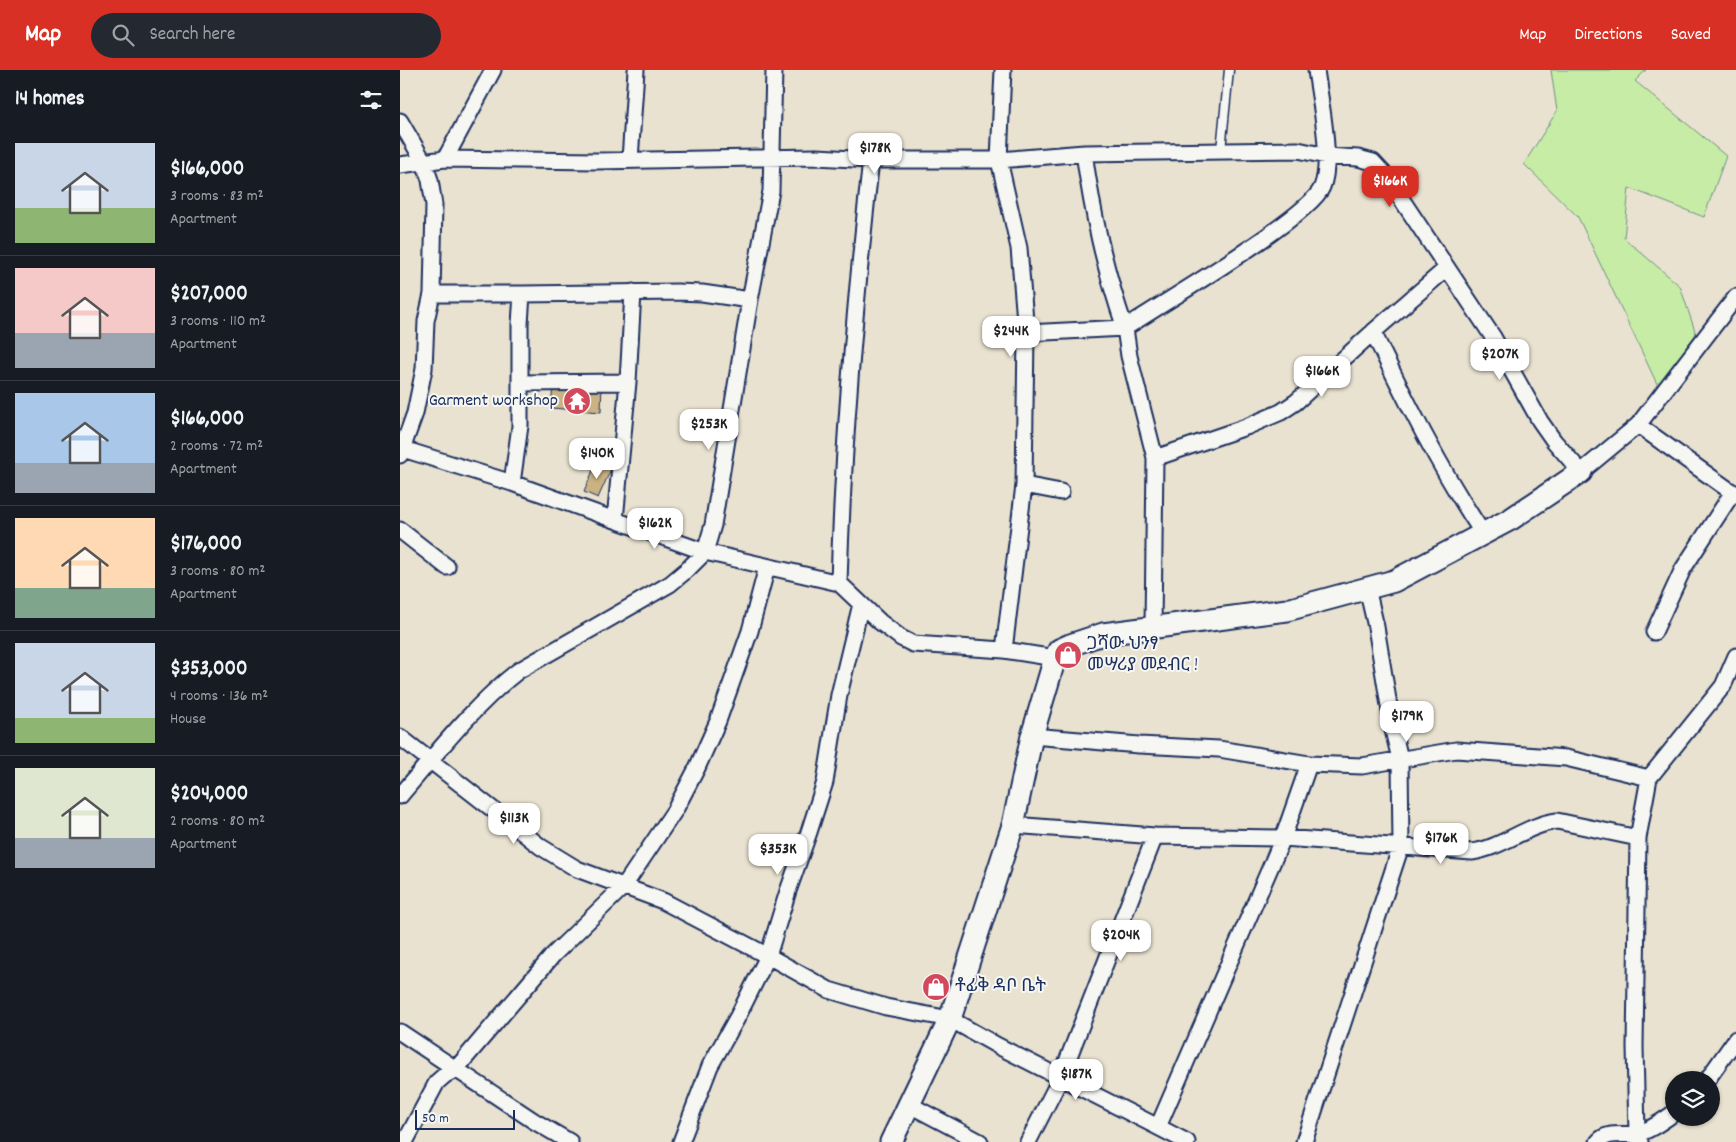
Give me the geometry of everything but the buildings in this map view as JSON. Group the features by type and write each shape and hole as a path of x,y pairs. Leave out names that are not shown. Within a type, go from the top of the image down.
{"main road":[{"path":"891,1142 950,1019 1014,825 1032,736 1059,650 1103,634 1287,610 1394,581 1484,535 1581,472"}],"street":[{"path":"445,159 493,70"},
{"path":"630,160 636,70"},
{"path":"400,796 429,761 505,681 518,671 670,584 688,570 705,552 713,525 750,300 771,191 774,70"},
{"path":"1003,70 999,160 1019,248 1026,333 1024,485 1004,650"},
{"path":"1026,333 1125,328 1267,236 1309,204 1322,187 1326,156 1316,70"},
{"path":"400,121 424,162 430,180 434,204 432,294 426,321 424,369 415,413 402,452 512,484 705,552 839,583 901,638 913,644 1004,650 1055,658"},
{"path":"400,165 445,159 630,160 817,157 871,160 999,160 1084,153 1221,150 1298,150 1326,156 1358,158 1373,162 1386,176 1493,337 1540,421 1554,441 1581,472 1638,425 1736,297"},
{"path":"1084,153 1100,247 1125,328 1129,356 1155,458 1153,628"},
{"path":"839,583 841,515 853,332 871,160"},
{"path":"1155,458 1246,428 1281,412 1296,402 1372,332 1447,268"},
{"path":"615,520 628,382 633,292"},
{"path":"432,294 702,293 750,300"},
{"path":"512,484 520,426 520,324 522,294"},
{"path":"1372,332 1434,452 1462,502 1484,535"},
{"path":"521,382 628,382"},
{"path":"1638,425 1734,493 1683,569 1654,632"},
{"path":"1024,485 1061,492"},
{"path":"400,530 447,567"},
{"path":"404,1137 437,1082 445,1074 455,1070 554,954 624,886 675,810 697,768 718,721 750,631 767,566"},
{"path":"1304,1142 1401,846 1400,759 1367,588"},
{"path":"682,1142 710,1066 768,956 825,782 839,695 861,604"},
{"path":"1638,1138 1635,1048 1638,838 1649,778 1729,688 1736,656"},
{"path":"1032,736 1138,745 1219,749 1309,764 1362,766 1381,765 1400,759 1456,750 1566,758 1649,778"},
{"path":"400,737 541,847 577,869 663,901 829,990 886,1007 950,1019 998,1046 1186,1142"},
{"path":"1158,1127 1283,838 1309,764"},
{"path":"1014,825 1155,836 1283,838 1472,852 1483,851 1544,823 1557,822 1638,838"},
{"path":"1028,1142 1061,1077 1155,836"},
{"path":"400,1032 455,1070 570,1142"},
{"path":"1714,1071 1736,1039"},
{"path":"910,1105 980,1142"},
{"path":"1598,1142 1601,1138 1612,1135 1638,1138 1665,1119"}],"lane":[{"path":"1221,150 1229,70"}],"green space":[{"path":"1551,70 1646,70 1635,81 1726,156 1704,217 1629,188 1624,238 1680,286 1696,334 1658,386 1578,217 1524,164 1557,111"}],"place":[{"name":"Garment workshop","path":"577,401"},
{"name":"ጋሻው ህንፃ መሣሪያ መደብር !","path":"1068,655"},
{"name":"ቶፊቅ ዳቦ ቤት","path":"936,987"}]}
